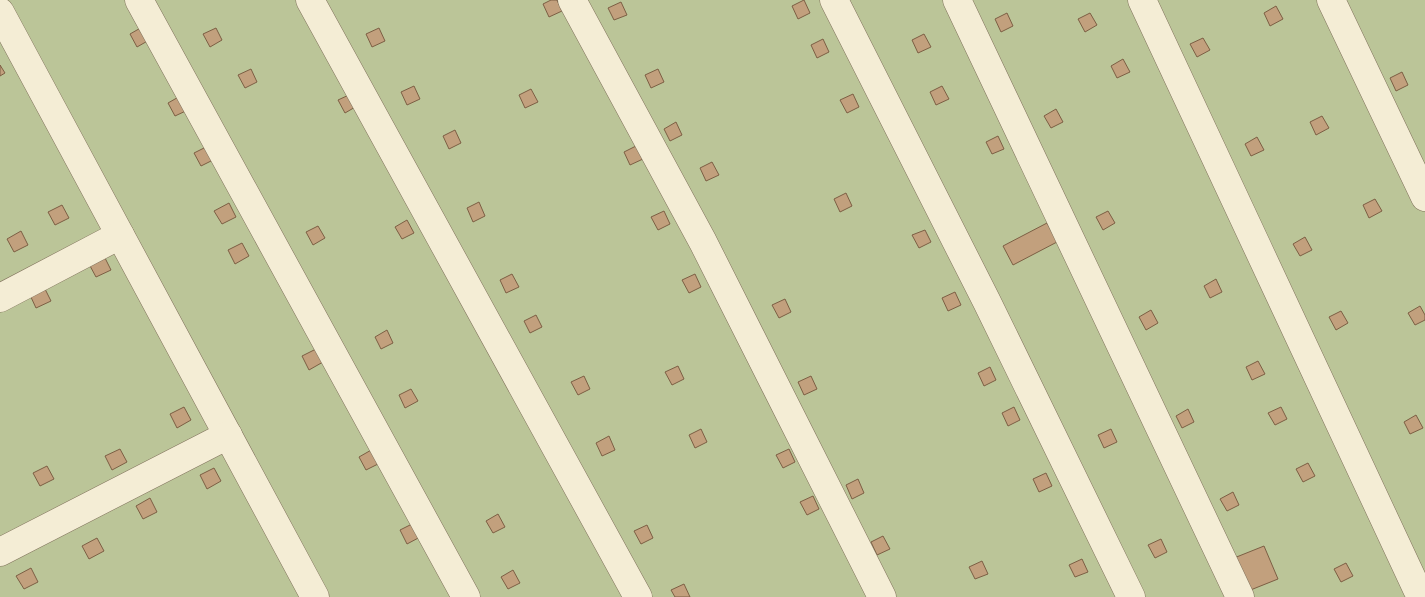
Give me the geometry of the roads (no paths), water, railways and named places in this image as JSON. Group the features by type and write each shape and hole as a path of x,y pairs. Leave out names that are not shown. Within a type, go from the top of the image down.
{"lane":[{"path":"139,0 466,597"},
{"path":"310,0 638,597"},
{"path":"572,0 703,242 882,597"},
{"path":"834,0 982,294 1131,597"},
{"path":"957,0 1240,597"},
{"path":"1142,0 1414,590"},
{"path":"1330,0 1425,197"},
{"path":"3,26 120,235 315,597"},
{"path":"0,298 120,235"},
{"path":"0,552 228,434"}]}
